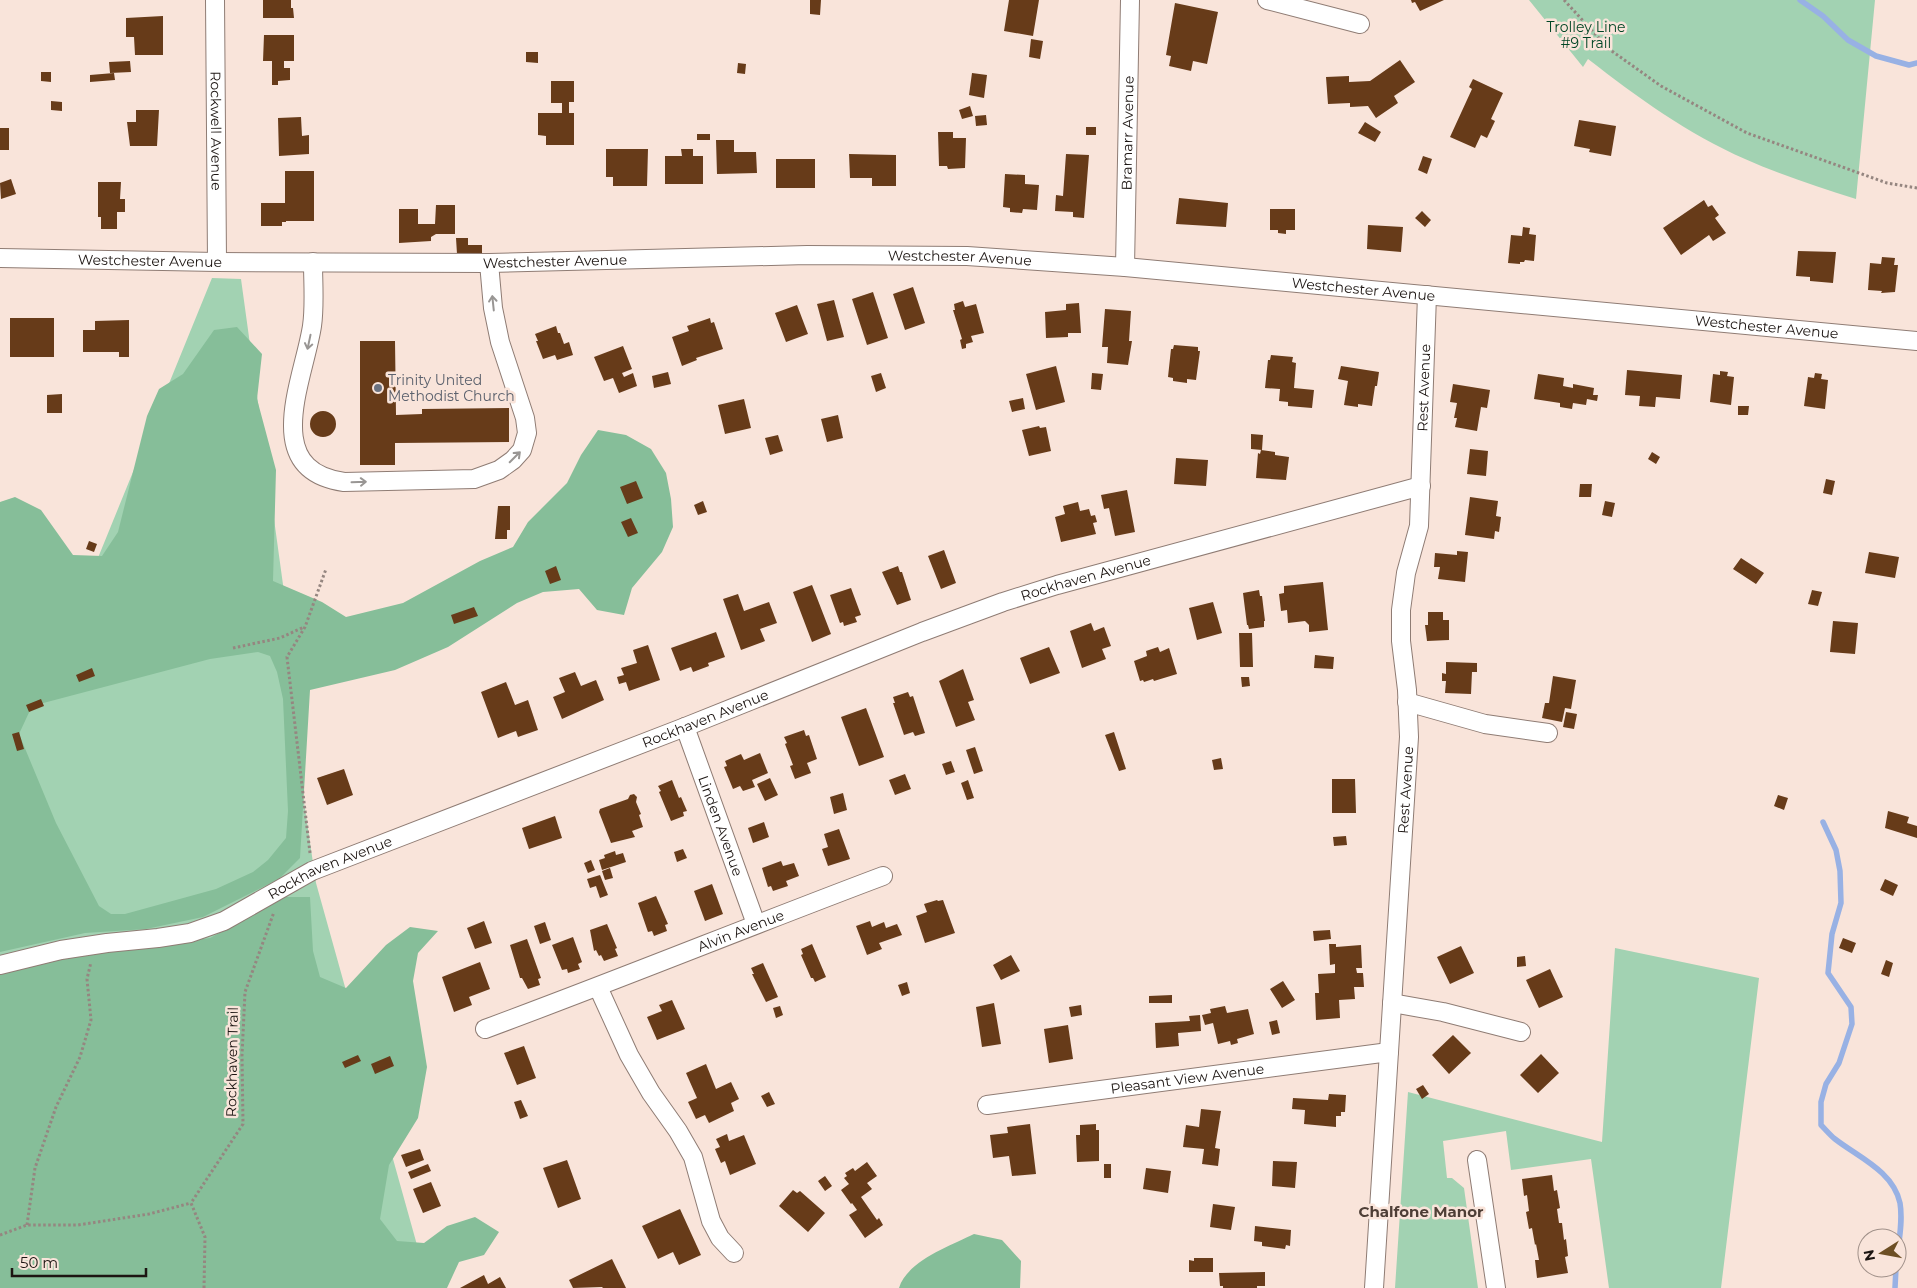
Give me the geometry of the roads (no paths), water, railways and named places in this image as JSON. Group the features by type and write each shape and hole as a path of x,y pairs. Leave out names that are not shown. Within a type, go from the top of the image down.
{"street":[{"name":"Rockwell Avenue","path":"215,0 217,262"},
{"name":"Bramarr Avenue","path":"1125,266 1130,0"},
{"path":"1267,0 1360,24"},
{"name":"Westchester Avenue","path":"0,258 217,262 489,262 807,255 957,256 1125,266 1917,340"},
{"path":"313,262 312,325 294,398 292,421 295,442 302,460 312,472 327,480 344,482 474,479 499,470 513,460 522,450 526,433 525,418 500,342 493,308 489,262"},
{"name":"Rest Avenue","path":"1374,1288 1409,737 1401,641 1401,610 1406,574 1419,526 1427,295"},
{"name":"Rockhaven Avenue","path":"0,965 95,944 158,938 190,932 224,921 312,871 1003,602 1057,585 1421,486"},
{"path":"1407,702 1485,724 1548,733"},
{"name":"Linden Avenue","path":"685,727 756,924"},
{"name":"Alvin Avenue","path":"485,1029 883,876"},
{"path":"598,987 629,1055 651,1093 678,1131 693,1157 711,1221 720,1238 734,1253"},
{"path":"1392,1003 1443,1012 1521,1032"},
{"name":"Pleasant View Avenue","path":"987,1104 1389,1052"},
{"path":"1477,1160 1496,1288"}],"waterway":[{"path":"1800,0 1823,16 1848,40 1876,56 1909,65 1917,63"},
{"path":"1823,822 1836,850 1840,871 1841,903 1832,934 1828,973 1851,1007 1852,1024 1839,1063 1826,1084 1821,1102 1821,1125 1835,1139 1874,1166 1890,1182 1900,1203 1900,1228"},
{"path":"1895,1288 1896,1278"}],"place":[{"name":"Trinity United Methodist Church","path":"378,388"}],"district":[{"name":"Chalfone Manor","path":"1421,1211"}],"park label":[{"name":"Trolley Line #9 Trail","path":"1586,36"}]}
